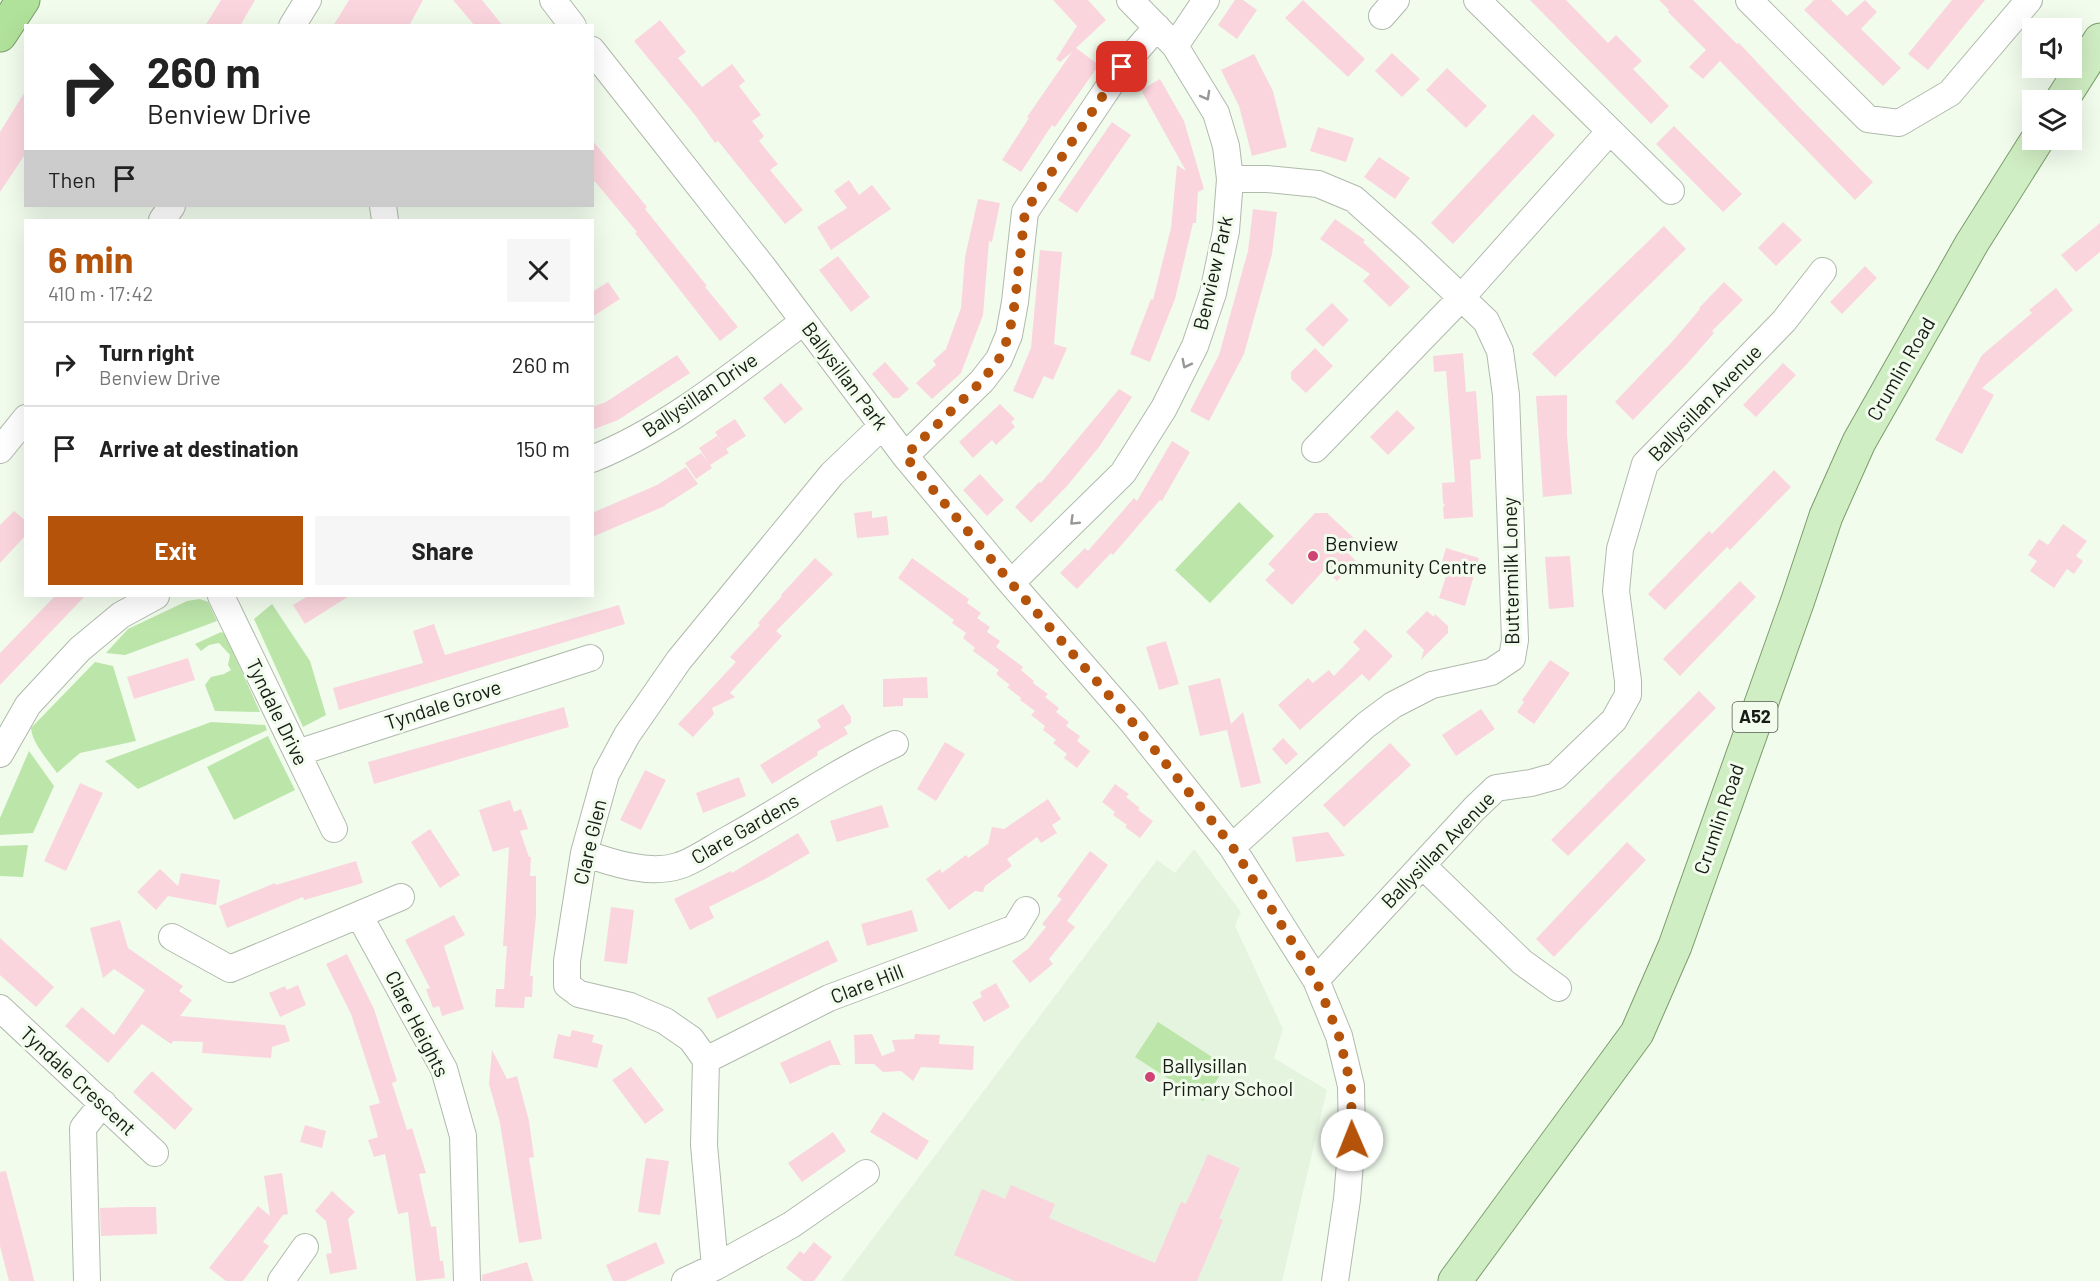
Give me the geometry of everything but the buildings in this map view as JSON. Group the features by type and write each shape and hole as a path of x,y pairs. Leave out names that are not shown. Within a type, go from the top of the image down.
{"highway":[{"path":"0,35 23,0"}],"main road":[{"path":"2068,90 2100,40"},
{"name":"Crumlin Road","path":"1455,1281 1636,1033 1675,946 1826,516 1865,432 1972,243 2031,150"}],"street":[{"path":"292,24 308,0"},
{"path":"553,0 571,24"},
{"name":"Benview Park","path":"1011,583 1123,473 1164,408 1195,346 1213,293 1226,231 1230,179 1226,146 1216,113 1175,46 1130,0"},
{"path":"1175,46 1206,0"},
{"path":"1477,0 1671,191"},
{"path":"1749,0 1868,119 1899,123 1950,93 2029,0"},
{"path":"905,456 982,381 999,359 1009,335 1015,302 1025,212 1122,67 1157,27"},
{"name":"Ballysillan Park","path":"594,53 763,267 905,456 1011,583 1133,723 1232,846 1316,980 1339,1036 1351,1086 1352,1140 1338,1276"},
{"path":"1315,449 1461,298 1610,131"},
{"name":"Buttermilk Loney","path":"1230,179 1267,179 1318,184 1354,200 1486,321 1500,351 1503,374 1515,640 1512,657 1491,672 1432,685 1393,705 1366,725 1232,846"},
{"name":"Ballysillan Avenue","path":"1316,980 1496,788 1531,783 1556,776 1614,720 1628,694 1616,591 1620,549 1645,464 1784,321 1823,271"},
{"name":"Ballysillan Drive","path":"594,458 619,448 670,420 803,322"},
{"path":"0,450 24,420"},
{"name":"Clare Glen","path":"706,1060 691,1039 665,1021 630,1006 579,994 567,985 567,961 584,853 606,774 627,735 679,660 832,474 882,426"},
{"path":"0,754 28,705 80,649 121,615 154,597"},
{"name":"Tyndale Drive","path":"221,597 334,829"},
{"name":"Tyndale Grove","path":"297,753 590,658"},
{"name":"Clare Gardens","path":"584,853 609,862 653,870 679,866 760,822 858,761 895,744"},
{"path":"1422,865 1522,962 1558,988"},
{"path":"172,937 230,969 401,897"},
{"name":"Clare Hill","path":"706,1060 829,998 1015,928 1026,910"},
{"name":"Clare Heights","path":"359,915 444,1069 463,1136 467,1281"},
{"name":"Tyndale Crescent","path":"0,1008 155,1153"},
{"path":"706,1060 704,1145 715,1267"},
{"path":"87,1281 83,1128 103,1103"},
{"path":"685,1281 791,1225 866,1173"},
{"path":"281,1281 305,1247"}],"shaded area":[{"name":"Ballysillan Primary School","path":"1194,849 1241,912 1235,926 1283,1029 1274,1058 1327,1090 1282,1281 841,1281 1157,860 1175,873"}],"green space":[{"path":"1239,502 1274,536 1210,603 1175,570"},
{"path":"200,599 208,602 217,621 125,655 106,653 128,629 187,601"},
{"path":"272,604 310,661 326,715 303,727 254,619"},
{"path":"221,632 225,634 260,712 215,711 205,685 211,677 231,670 228,665 230,655 219,643 209,645 201,651 195,644"},
{"path":"95,662 113,666 136,741 80,753 57,773 37,745 31,728"},
{"path":"211,722 265,725 267,730 138,789 105,761"},
{"path":"268,736 295,790 234,820 207,767"},
{"path":"29,751 54,786 33,833 0,835 0,818"},
{"path":"28,845 23,877 0,876 0,846"},
{"path":"1158,1022 1226,1066 1203,1101 1135,1057"}],"place":[{"name":"Benview Community Centre","path":"1313,556"},
{"name":"Ballysillan Primary School","path":"1150,1077"}],"route":[{"path":"1122,67 1025,212 1015,302 1009,335 999,359 982,381 905,456 1011,583 1133,723 1232,846 1316,980 1339,1036 1351,1086 1352,1140"}]}
